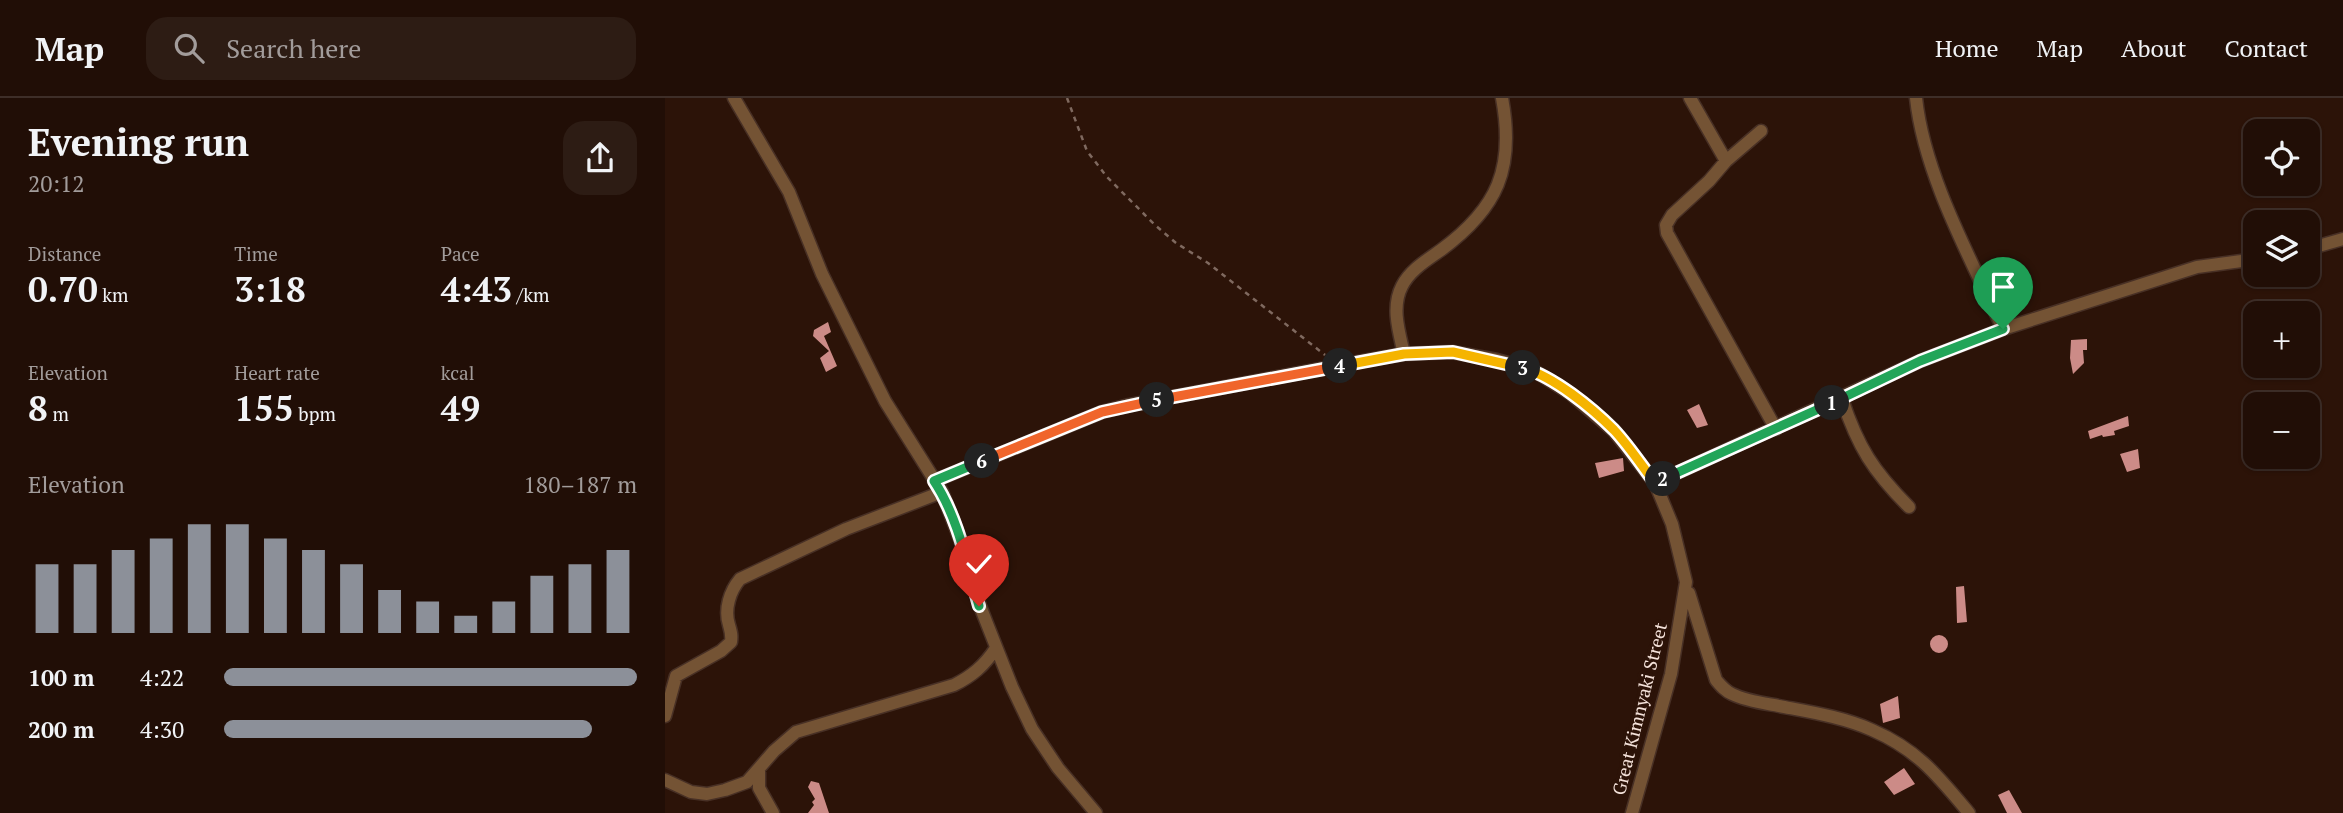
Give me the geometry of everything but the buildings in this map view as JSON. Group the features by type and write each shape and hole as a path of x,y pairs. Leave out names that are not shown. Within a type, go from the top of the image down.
{"street":[{"path":"734,98 789,192 822,274 885,401 938,486 960,539 979,606 1012,687 1033,729 1058,768 1096,813"},
{"path":"1690,98 1726,160"},
{"path":"1916,98 1926,148 1948,208 2003,329"},
{"path":"1404,354 1397,318 1397,303 1402,285 1418,266 1479,218 1495,193 1503,171 1506,144 1505,99"},
{"path":"1761,131 1726,160 1709,181 1672,215 1666,225 1667,233 1776,429"},
{"path":"2320,246 2343,239"},
{"path":"1655,483 1920,361 2003,329 2197,267 2243,261"},
{"name":"Great Kimnyaki Street","path":"665,716 676,676 721,651 731,642 727,612 729,599 740,579 938,486 1102,412 1404,354 1453,352 1533,370 1570,394 1614,431 1655,483 1672,524 1686,582 1671,674 1632,813"},
{"path":"1842,398 1859,444 1868,460 1882,480 1909,508"},
{"path":"1686,582 1716,680 1724,690 1763,703 1835,716 1871,729 1896,742 1929,766 1969,813"},
{"path":"665,780 691,792 707,794 747,782 774,751 796,732 954,685 972,676 986,663 996,648"},
{"path":"759,769 759,788 773,813"}],"path":[{"path":"1067,98 1087,151 1107,177 1155,225 1276,315 1339,366"}],"route":[{"path":"979,606 950,511 934,481 1102,412 1404,354 1453,352 1533,370 1570,394 1614,431 1655,483 1920,361 2003,329"}]}
